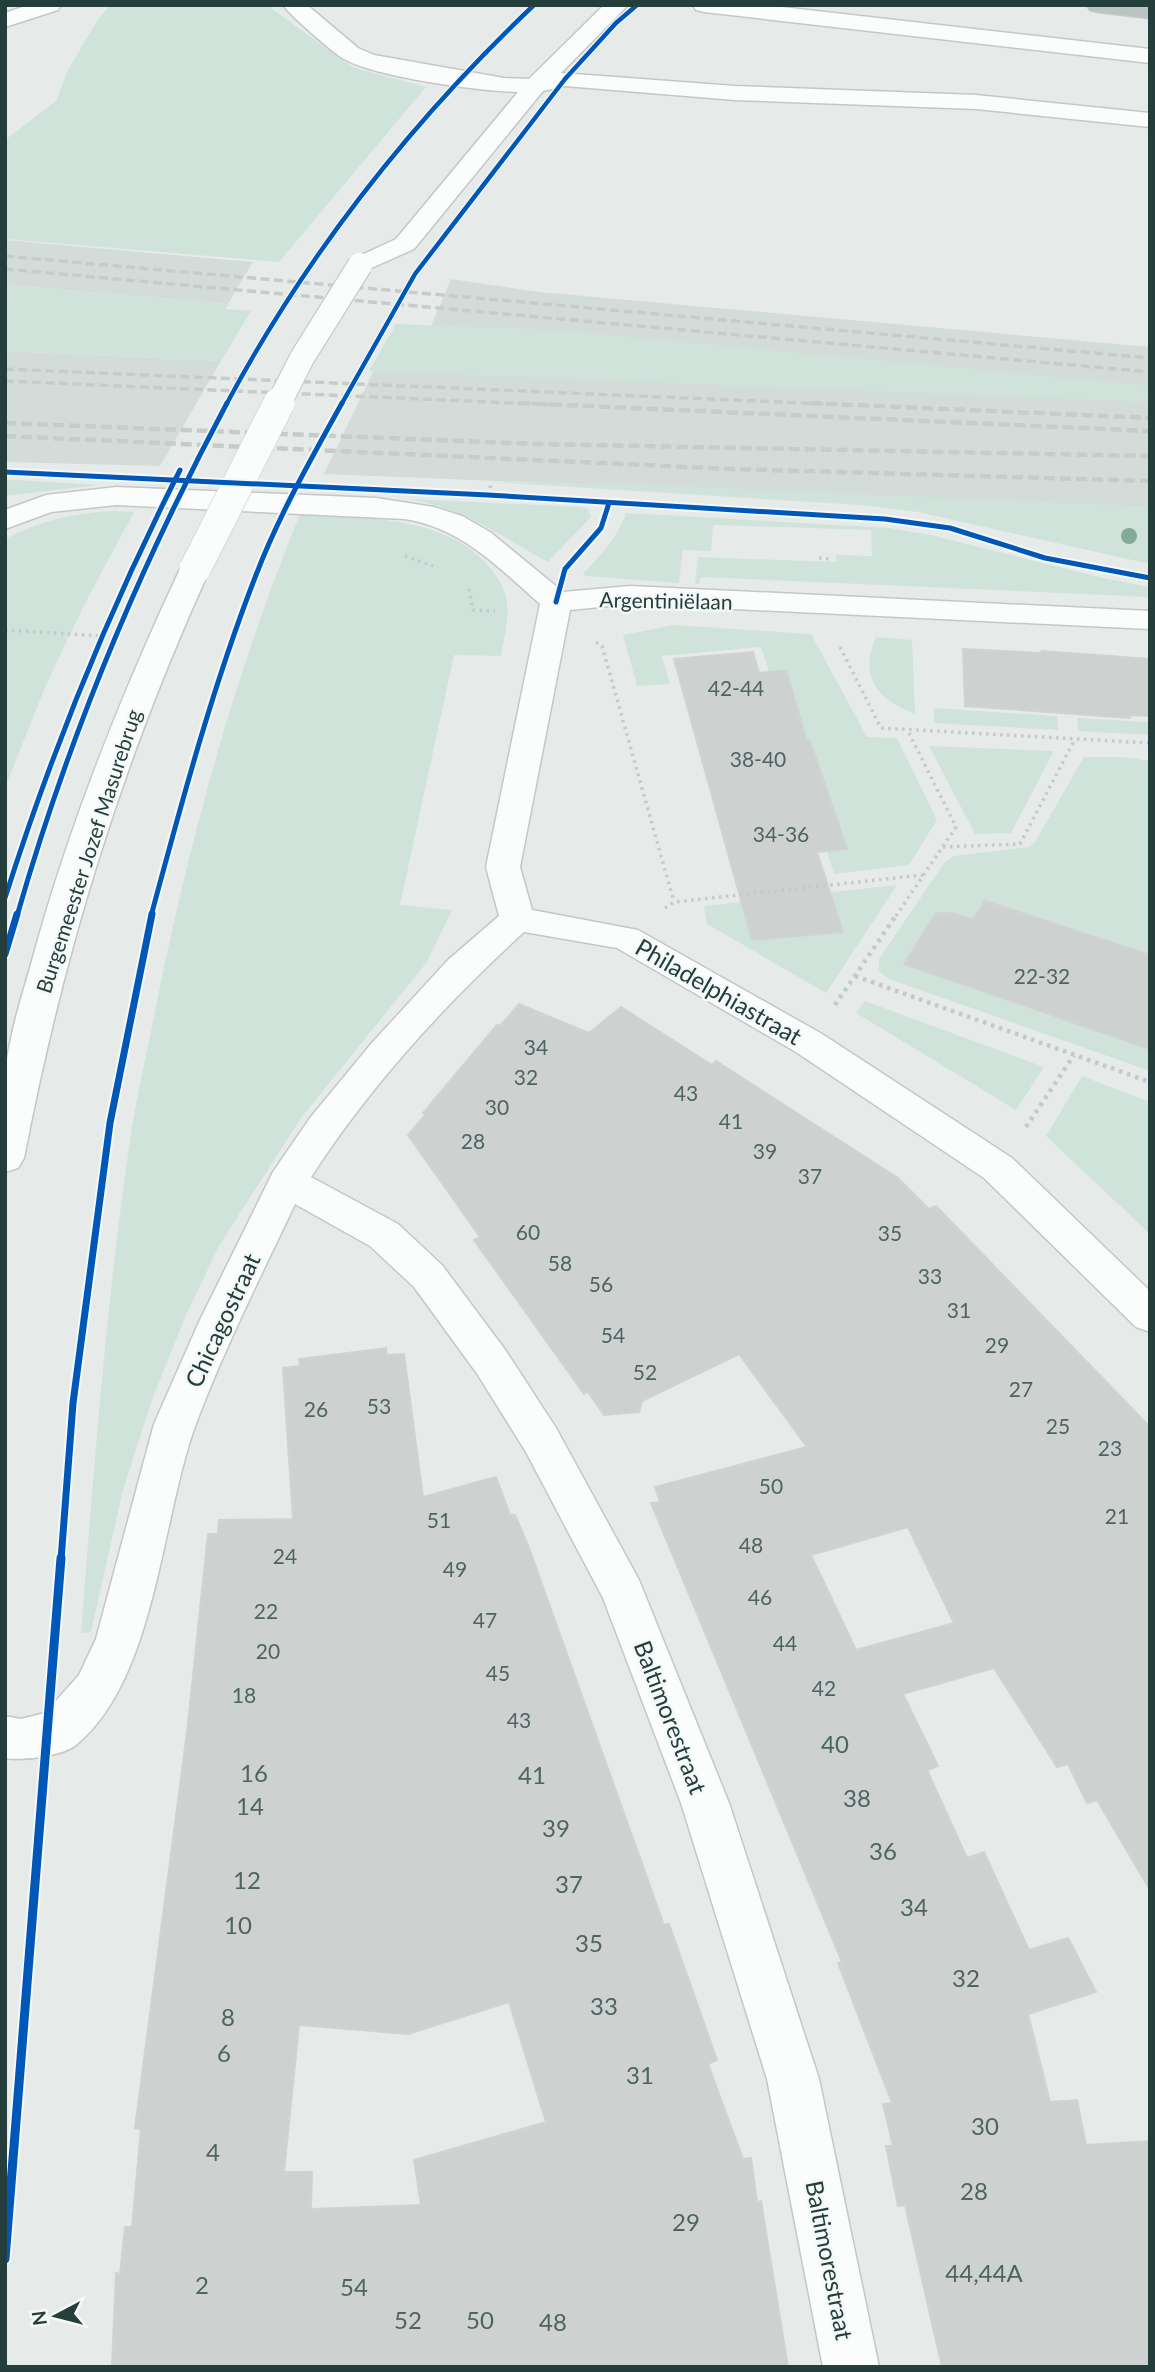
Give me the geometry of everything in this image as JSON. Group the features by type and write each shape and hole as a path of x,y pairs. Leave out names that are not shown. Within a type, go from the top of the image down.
{"highway":[{"path":"1098,5 1150,11"}],"street":[{"path":"5,20 50,5"},
{"path":"294,5 350,53 366,60 390,67 504,85 528,77 565,79 735,93 976,102 1150,120"},
{"path":"704,5 1150,56"},
{"path":"360,265 405,244 528,77 608,13"},
{"path":"483,108 504,85"},
{"name":"Burgemeester Jozef Masurebrug","path":"5,1158 43,982 118,748 162,638 302,358 384,230"},
{"path":"5,520 46,503 116,496 400,509 449,521 470,532 555,607 503,867 517,919"},
{"name":"Argentiniëlaan","path":"555,607 630,595 1150,620"},
{"name":"Philadelphiastraat","path":"517,919 626,938 809,1043 998,1168 1150,1316"},
{"name":"Chicagostraat","path":"5,1737 21,1740 59,1731 96,1689 118,1639 175,1424 219,1322 287,1182 323,1128 384,1053 461,969 517,919"},
{"name":"Baltimorestraat","path":"287,1182 384,1235 428,1276 492,1363 541,1440 623,1594 705,1803 793,2080 852,2367"}],"path":[{"path":"488,495 491,482"},
{"path":"475,495 502,496"},
{"path":"819,605 881,728 1150,743"},
{"path":"555,607 602,646 674,902"},
{"path":"96,648 107,624"},
{"path":"5,630 101,636"},
{"path":"809,1043 956,827 907,730"},
{"path":"943,846 1020,844 1075,739"},
{"path":"626,938 674,902 923,875"},
{"path":"855,976 1150,1082"},
{"path":"998,1168 1074,1055"}],"shaded area":[{"path":"5,240 253,262 228,304 5,285"},
{"path":"451,279 539,292 1150,347 1150,507 324,474 396,324 431,326"},
{"path":"5,351 221,361 160,466 5,462"}],"green space":[{"path":"110,5 267,5 352,67 426,87 279,262 5,239 5,140 56,101 68,70 97,21"},
{"path":"5,285 228,304 226,309 251,311 221,361 5,351"},
{"path":"396,324 555,330 1150,386 1150,402 369,371"},
{"path":"5,480 18,480 99,485 5,496"},
{"path":"491,482 653,485 1150,507 1150,564 918,512 860,505"},
{"path":"410,499 581,507 588,509 591,517 548,562 466,517"},
{"path":"111,511 134,512 83,607 46,685 5,788 5,539 56,519"},
{"path":"626,513 889,528 931,535 1103,578 1150,587 1150,597 701,577 699,584 695,584 698,557 836,562 836,555 872,556 871,530 713,525 711,551 683,550 679,583 585,576 583,574 613,538"},
{"path":"300,514 377,519 428,529 452,538 473,551 491,569 504,589 507,616 501,656 454,655 400,905 452,910 427,962 301,1118 219,1246 186,1315 153,1397 123,1490 91,1632 81,1633 107,1325 138,1094 167,952 215,761 254,636"},
{"path":"674,625 811,634 867,737 897,738 937,820 909,865 834,874 761,647 662,656 670,684 637,686 623,635"},
{"path":"876,637 912,640 915,714 891,702 875,685 869,664"},
{"path":"934,708 1057,716 1058,730 934,723"},
{"path":"1077,718 1150,722 1150,735 1078,731"},
{"path":"929,746 1054,751 1011,833 975,834"},
{"path":"1084,757 1124,757 1150,761 1150,1071 889,979 879,971 879,959 944,863 954,856 1029,847 1035,842"},
{"path":"897,885 826,993 707,924 704,906"},
{"path":"865,1001 1044,1067 1016,1110 856,1013"},
{"path":"1082,1076 1150,1102 1150,1234 1046,1136"}],"building":[{"path":"963,649 1042,651 1150,659 1150,716 1131,715 1130,718 965,706"},
{"path":"753,652 759,673 786,670 807,741 810,741 847,849 817,852 843,932 752,940 674,659"},
{"path":"985,901 1150,955 1150,1049 904,964 936,913 953,913 973,920"},
{"path":"519,1004 589,1033 621,1007 712,1065 716,1061 898,1178 929,1209 936,1206 1150,1427 1150,1890 1097,1800 1087,1803 1068,1764 1057,1767 994,1668 903,1694 938,1766 927,1770 967,1858 984,1852 1029,1950 1068,1938 1096,1992 1028,2014 1050,2102 1077,2100 1086,2145 1150,2141 1150,2367 942,2367 905,2205 898,2206 886,2146 893,2146 883,2104 892,2103 838,1963 842,1962 651,1503 660,1502 655,1487 807,1447 739,1354 642,1401 639,1412 604,1415 588,1392 584,1394 474,1240 480,1237 408,1135 426,1114 423,1113 497,1025 500,1026","holes":["908,1527 954,1623 856,1650 811,1555"]},
{"path":"386,1348 387,1355 404,1354 423,1497 496,1477 510,1515 515,1515 664,1925 669,1924 717,2060 708,2064 743,2159 751,2158 757,2202 761,2201 788,2367 112,2367 116,2273 120,2274 125,2227 132,2227 141,2129 135,2128 187,1732 208,1534 218,1534 219,1520 293,1519 283,1368 300,1366 299,1359","holes":["509,2002 546,2122 414,2160 421,2205 311,2209 312,2172 284,2172 299,2025 408,2034"]}],"railway":[{"path":"5,256 1150,358"},
{"path":"5,269 1150,372"},
{"path":"5,369 851,405"},
{"path":"5,381 559,405"},
{"path":"519,403 1150,431"},
{"path":"810,403 1150,418"},
{"path":"5,423 538,444 1150,456"},
{"path":"5,436 733,469 1150,481"}],"cycle path":[{"path":"5,954 51,800 84,715 181,496 242,376 287,300 361,195 443,96 534,5"},
{"path":"5,2259 73,1403 110,1123 146,935 194,756 256,574 293,493 384,326 415,274 565,79 616,23 637,5"},
{"path":"5,898 41,788 82,680 129,574 180,470"},
{"path":"5,472 488,495 885,519 950,528 1045,558 1150,578"},
{"path":"556,602 565,569 601,528 609,503"}]}
